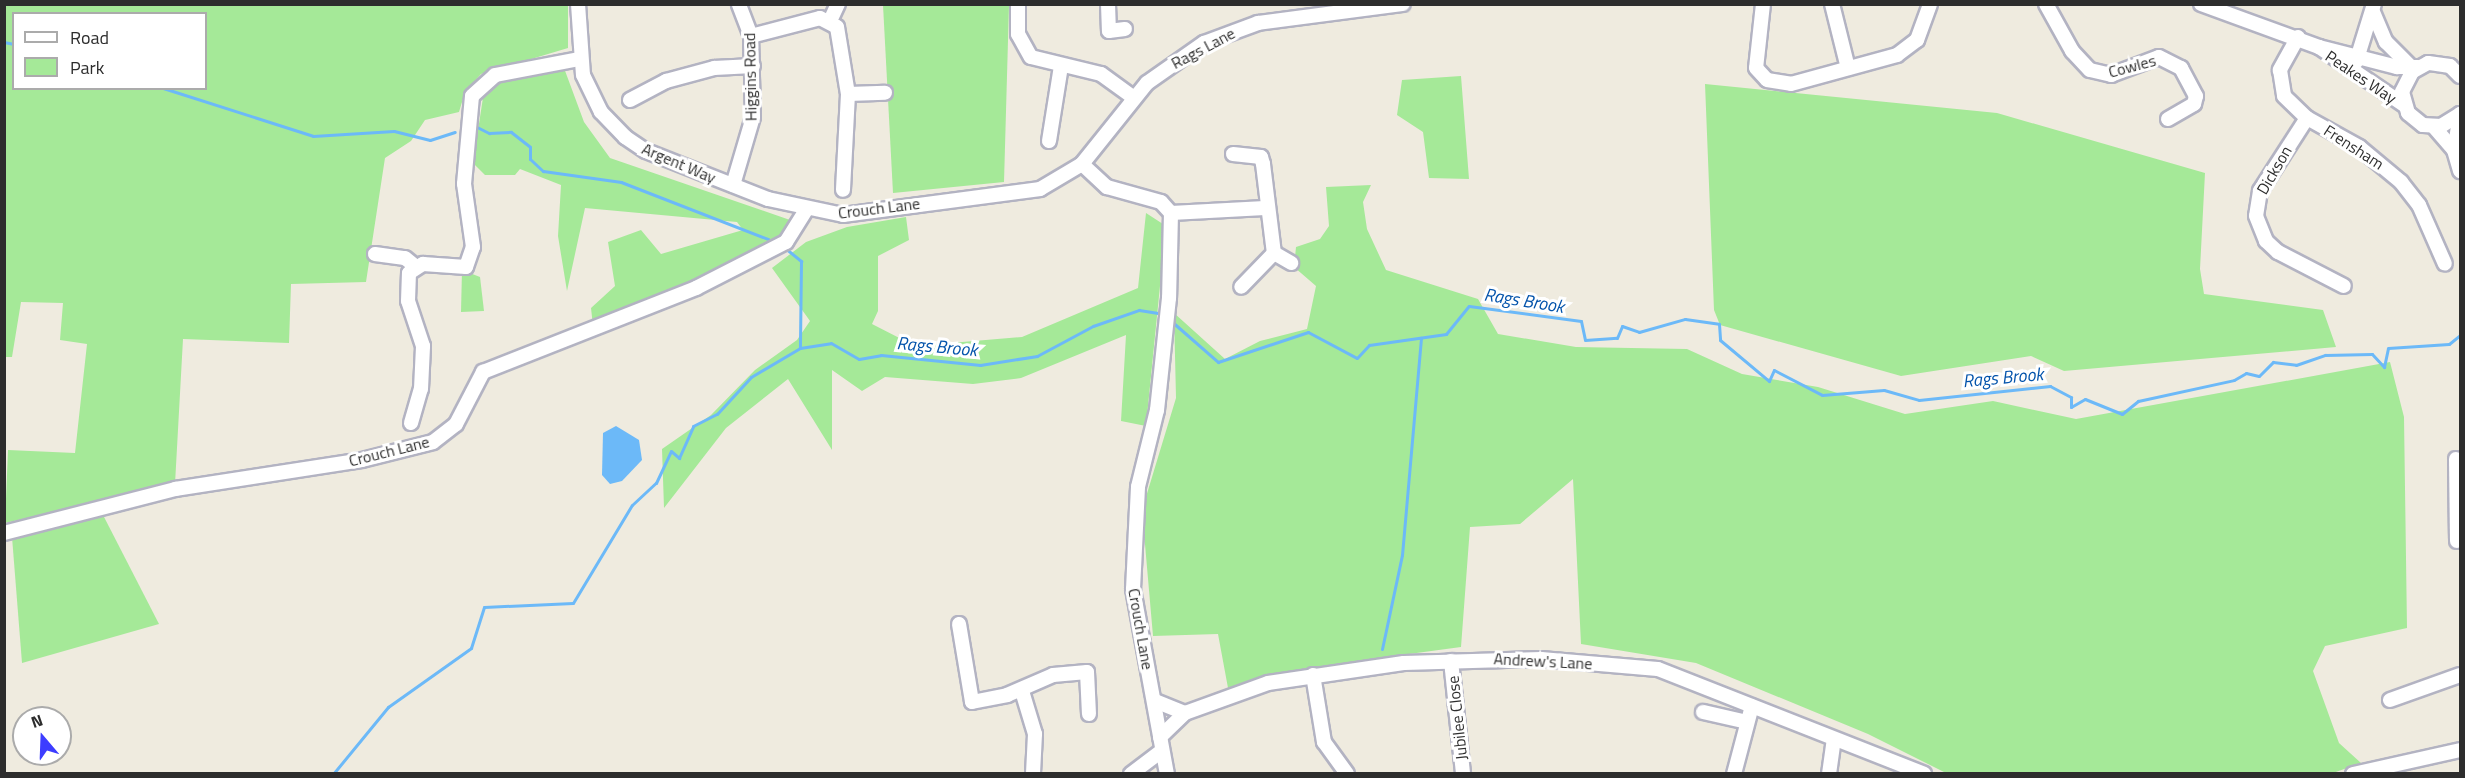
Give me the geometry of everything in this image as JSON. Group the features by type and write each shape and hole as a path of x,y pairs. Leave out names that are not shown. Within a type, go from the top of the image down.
{"street":[{"name":"Argent Way","path":"578,4 580,59 595,103 625,137 733,185 805,211"},
{"name":"Higgins Road","path":"733,185 753,117 751,36 739,4"},
{"path":"830,21 838,4"},
{"path":"1018,4 1018,53 1061,66 1101,74 1133,97"},
{"path":"1108,4 1109,31 1125,29"},
{"name":"Rags Lane","path":"1082,164 1133,97 1178,59 1242,27 1403,4"},
{"path":"1763,4 1755,62 1763,78 1791,84 1908,48 1930,4"},
{"path":"1832,4 1848,68"},
{"name":"Cowles","path":"2046,4 2072,51 2090,70 2111,75 2159,57 2181,68 2196,96 2194,104 2168,119"},
{"name":"Peakes Way","path":"2201,4 2231,9 2319,47 2404,105 2413,119 2434,127 2454,150"},
{"path":"2355,70 2374,8"},
{"path":"2374,8 2386,42 2415,67 2405,81 2404,105"},
{"path":"751,36 816,19 830,21 840,34 848,94 843,190"},
{"name":"Frensham","path":"2298,37 2280,70 2280,85 2290,105 2307,118 2359,147 2401,182 2419,206 2445,264"},
{"name":"Peakes Way","path":"2319,47 2415,67 2439,63 2460,76"},
{"path":"375,254 405,258 415,266 466,267 475,238 464,184 472,96 495,75 580,59"},
{"path":"630,100 666,81 714,68 753,66"},
{"path":"1049,141 1061,66"},
{"path":"848,94 885,93"},
{"path":"2434,127 2460,114"},
{"path":"2460,114 2454,150 2460,171"},
{"name":"Dickson","path":"2307,118 2260,191 2256,216 2278,252 2344,286"},
{"path":"1233,154 1261,157 1266,208 1274,253"},
{"path":"1082,164 1107,187 1147,196 1171,213 1266,208"},
{"name":"Crouch Lane","path":"4,533 175,489 362,460 433,442 456,424 483,372 696,288 786,242 805,211 856,214 1024,193 1054,183 1082,164"},
{"name":"Crouch Lane","path":"1167,774 1161,752 1155,701 1133,589 1133,557 1138,487 1157,410 1169,298 1171,213"},
{"path":"1274,253 1291,262"},
{"path":"1241,287 1274,253"},
{"path":"411,423 423,358 408,301 409,273 415,266"},
{"path":"2457,467 2457,541"},
{"path":"959,624 972,702 1022,690 1042,678 1087,672 1089,714"},
{"name":"Andrew's Lane","path":"1160,737 1185,713 1242,689 1312,675 1451,662 1541,659 1658,669 1924,774"},
{"name":"Jubilee Close","path":"1451,662 1463,774"},
{"path":"1312,675 1324,742 1347,774"},
{"path":"2390,700 2460,675"},
{"path":"1022,690 1035,734 1033,774"},
{"path":"1155,701 1185,713"},
{"path":"1734,774 1752,706"},
{"path":"1703,712 1747,722"},
{"path":"1829,774 1834,740"},
{"path":"2354,774 2460,750"},
{"path":"1138,773 1161,752"}],"green space":[{"path":"5,5 568,5 568,48 481,74 465,92 459,112 425,120 411,141 385,158 366,282 291,284 289,343 183,339 175,484 5,523 8,450 75,453 87,344 60,340 63,303 21,302 12,357 5,357"},
{"path":"883,5 1009,5 1004,182 893,193"},
{"path":"564,68 584,122 610,158 790,220 782,238 593,326 591,308 615,286 608,242 641,230 661,254 743,230 737,222 585,208 567,291 558,236 561,185 520,169 515,175 485,175 473,163 484,91 496,82"},
{"path":"1461,76 1469,179 1429,178 1423,132 1397,115 1402,80"},
{"path":"1705,84 1997,113 2205,173 2200,269 2204,294 2323,310 2336,347 2064,371 2031,356 1901,376 1720,325 1714,310"},
{"path":"1371,185 1363,202 1367,229 1386,270 1478,299 1498,334 1576,347 1687,349 1742,374 1818,387 1905,414 1993,401 2076,419 2390,362 2404,417 2407,628 2325,646 2313,671 2339,743 2361,763 2333,773 1946,773 1868,734 1696,663 1581,644 1573,479 1520,524 1470,527 1461,647 1357,661 1228,688 1218,634 1153,636 1142,510 1176,398 1174,313 1225,359 1260,341 1307,329 1316,286 1294,267 1296,247 1320,239 1329,226 1326,187"},
{"path":"1146,213 1166,226 1146,426 1121,421 1126,335 1021,378 973,384 885,377 862,391 832,370 832,450 788,379 726,428 664,508 662,449 711,415 755,370 797,340 810,321 772,268 806,242 847,227 906,217 909,240 878,256 878,311 872,324 915,346 1022,337 1138,288"},
{"path":"462,270 480,277 484,311 461,312"},
{"path":"103,515 159,624 22,663 12,537"}],"water":[{"path":"616,426 639,440 642,460 622,481 610,484 602,475 603,433"}],"waterway":[{"path":"4,42 12,44"},
{"path":"169,90 313,136 394,131 430,140 455,132"},
{"path":"475,126 489,133 511,132 530,147 530,159 543,171 621,182 768,239"},
{"path":"785,248 801,261 800,348"},
{"name":"Rags Brook","path":"1170,320 1218,362 1308,332 1357,358 1369,345 1446,334 1469,306 1581,321 1585,340 1617,338 1622,326 1639,332 1685,319 1719,324 1720,340 1769,381 1774,370 1822,395 1884,390 1919,400 2050,386 2071,397 2071,407 2085,399 2122,414 2138,401 2234,380 2246,373 2259,376 2273,362 2296,365 2325,355 2372,354 2384,367 2388,348 2449,344 2460,335"},
{"path":"333,774 388,707 471,648 484,607 573,603 632,505 656,483 671,451 679,458 693,426 717,414 751,377 800,348 831,343 859,359 881,355 980,365 1037,356 1093,326 1139,310 1163,314"},
{"path":"1382,649 1402,555 1421,338"}]}
